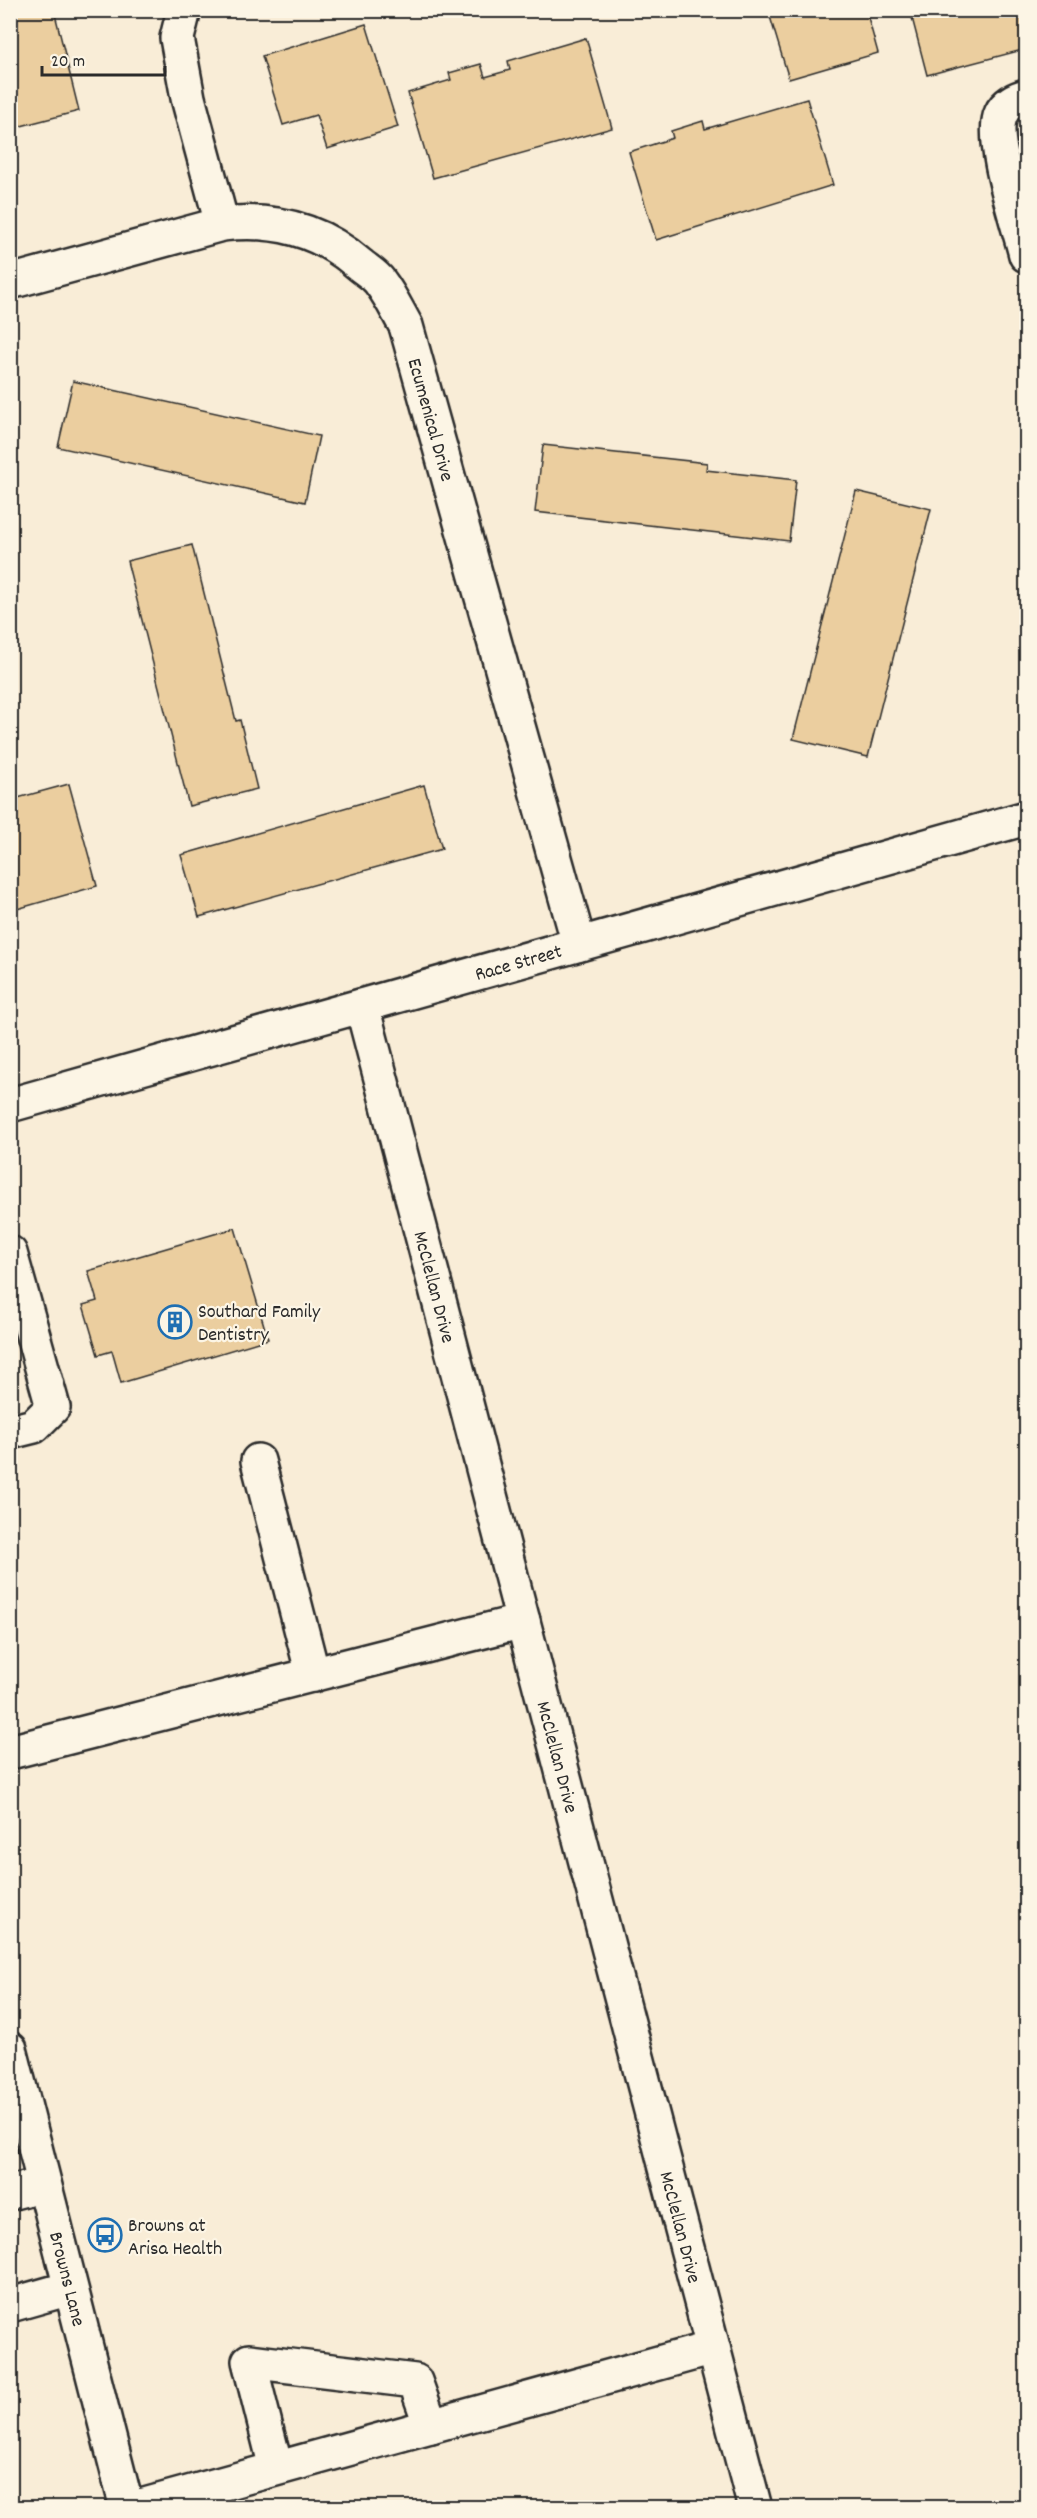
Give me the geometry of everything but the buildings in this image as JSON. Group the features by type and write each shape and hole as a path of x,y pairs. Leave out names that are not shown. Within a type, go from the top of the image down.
{"street":[{"path":"184,10 177,38 188,98 222,224"},
{"path":"1026,96 1016,99 1001,114 997,138 1026,255"},
{"name":"Ecumenical Drive","path":"10,282 222,224 252,221 279,224 313,233 345,251 380,282 406,326 579,944"},
{"name":"Race Street","path":"10,1105 1026,818"},
{"name":"McClellan Drive","path":"362,1006 755,2508"},
{"path":"10,1253 53,1407 34,1426 10,1432"},
{"path":"258,1461 313,1675"},
{"path":"10,1752 523,1622"},
{"name":"Browns Lane","path":"10,2049 127,2508"},
{"path":"10,2193 44,2184"},
{"path":"10,2305 70,2288"},
{"path":"134,2508 713,2348"},
{"path":"276,2468 249,2361 415,2381 431,2426"}],"place":[{"name":"Southard Family Dentistry","path":"175,1322"},
{"name":"Browns at Arisa Health","path":"105,2235"}]}
